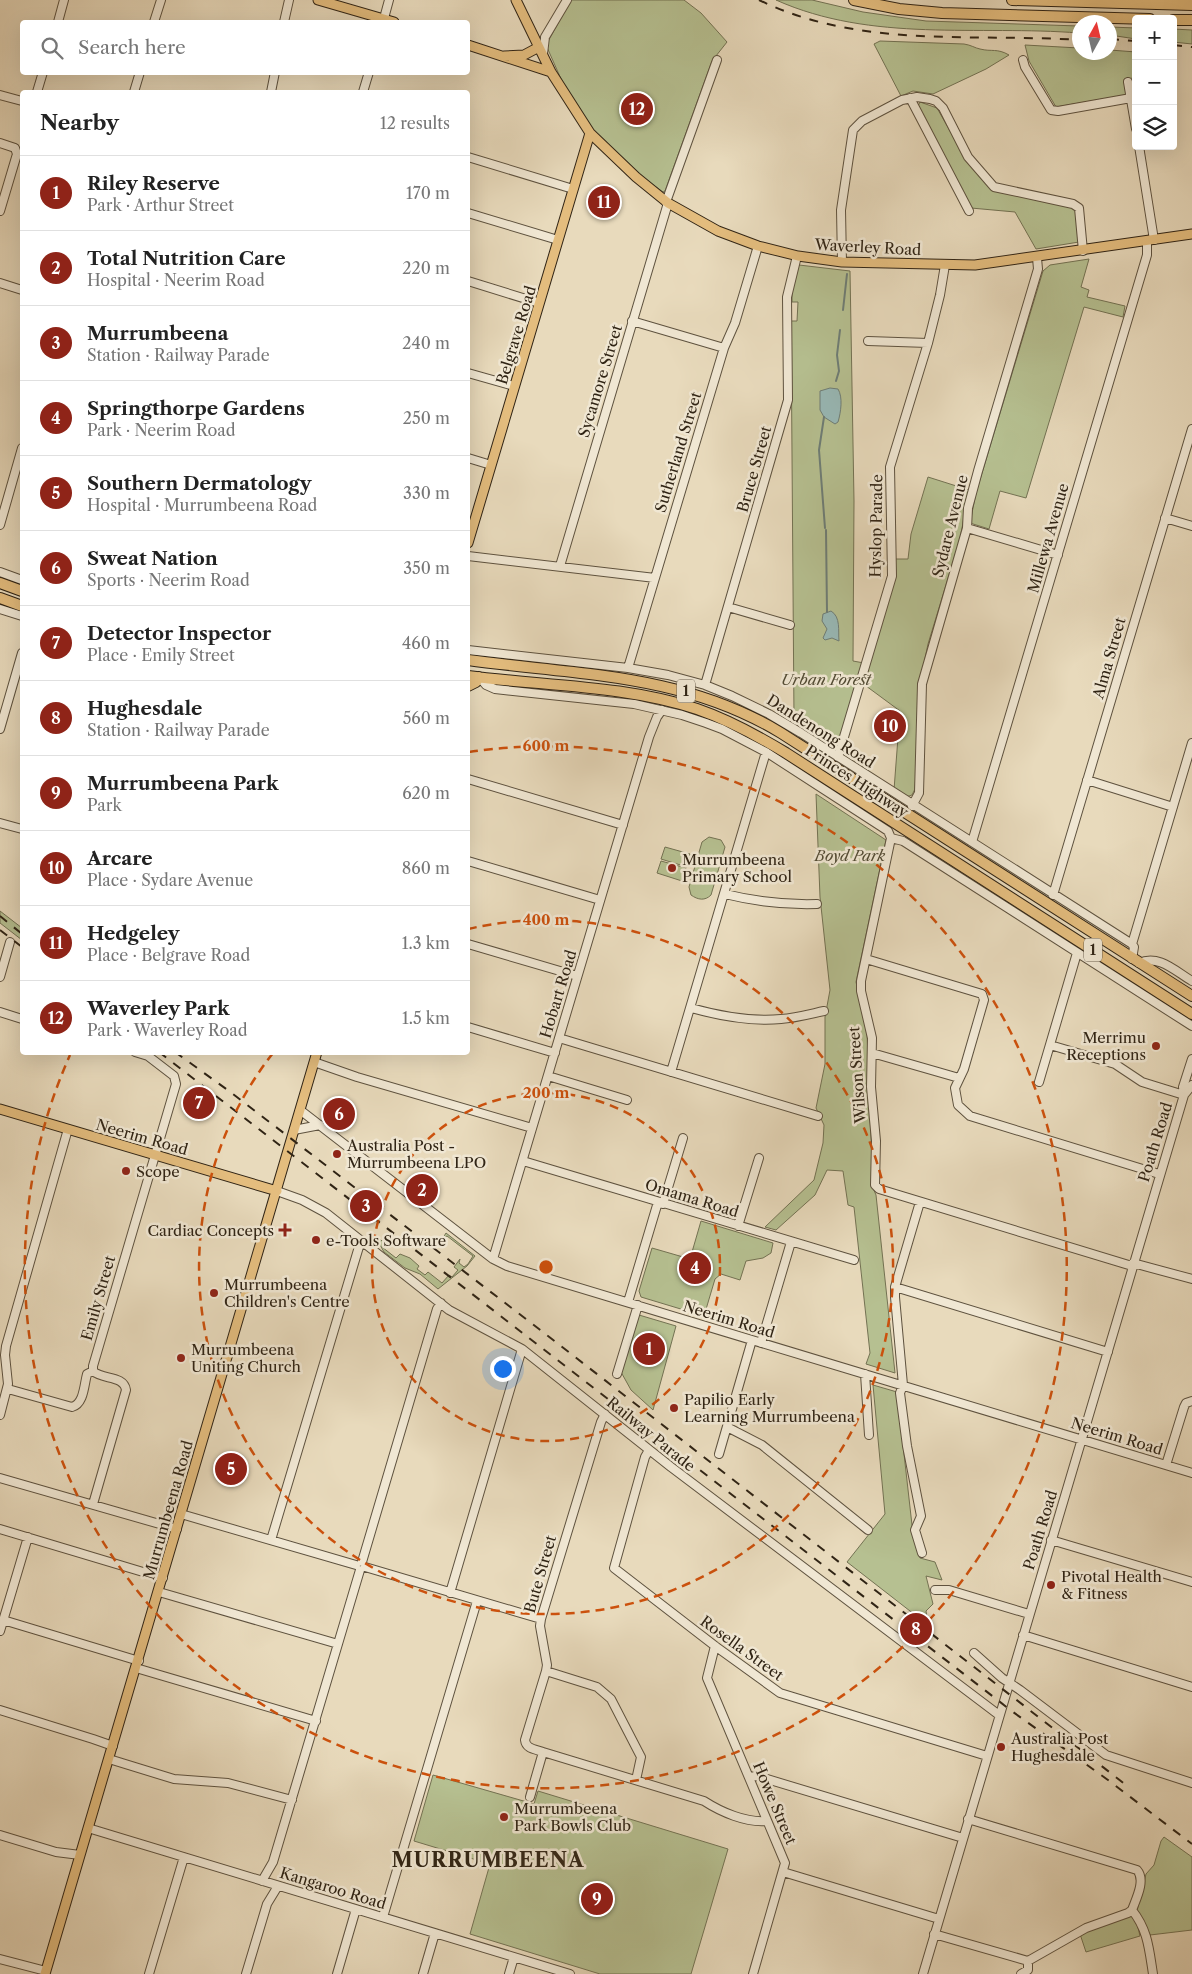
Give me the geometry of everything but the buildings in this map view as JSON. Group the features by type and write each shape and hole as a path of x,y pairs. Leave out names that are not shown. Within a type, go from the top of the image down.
{"highway":[{"path":"854,0 899,9 942,13 1132,18"},
{"path":"1012,0 1192,5"},
{"path":"1177,20 1192,20"},
{"path":"0,583 20,590"},
{"path":"0,598 20,605"},
{"name":"Princes Highway","path":"470,660 584,669 666,686 713,700 760,721 836,762 1015,883 1192,996"},
{"name":"Princes Highway","path":"470,676 581,693 652,698 710,714 756,735 823,784 1007,895 1192,1014"},
{"path":"470,685 476,682 479,677"}],"main road":[{"path":"318,0 381,20"},
{"name":"Waverley Road","path":"516,0 541,45 543,57 551,72 590,134 636,177 667,202 718,231 758,246 797,256 842,262 975,266 1192,234"},
{"path":"504,56 524,55 541,45"},
{"path":"470,46 551,72"},
{"path":"525,64 543,57"},
{"name":"Belgrave Road","path":"470,533 590,134"},
{"name":"Murrumbeena Road","path":"44,1973 159,1592 315,1057"},
{"name":"Neerim Road","path":"0,1109 277,1191"}],"street":[{"path":"59,20 64,0"},
{"path":"155,20 161,0"},
{"path":"284,20 288,0"},
{"path":"384,20 389,0"},
{"path":"541,45 567,0"},
{"name":"Sycamore Street","path":"560,566 667,202 717,60"},
{"path":"1023,60 1051,110 1130,98"},
{"path":"38,90 42,75"},
{"path":"135,90 139,75"},
{"path":"271,90 274,75"},
{"path":"364,90 368,75"},
{"path":"1128,82 1132,108"},
{"path":"0,95 20,100"},
{"path":"842,262 841,205 854,130 862,121 910,98 917,97 930,99 940,104 968,157 994,187 1073,204 1079,208 1083,250"},
{"path":"910,98 969,211"},
{"path":"0,142 16,149 16,157 0,212"},
{"name":"Millewa Avenue","path":"972,842 1151,240 1140,150"},
{"path":"470,158 573,189"},
{"path":"470,214 558,240"},
{"name":"Sutherland Street","path":"628,668 724,348 735,323 758,246"},
{"name":"Bruce Street","path":"705,685 788,400 787,297 797,256"},
{"name":"Sydare Avenue","path":"912,806 919,793 922,684 967,528 968,508 978,471 1038,269 1037,258"},
{"name":"Hyslop Parade","path":"836,762 892,576 890,467 928,343 940,295 945,265"},
{"path":"470,282 540,303"},
{"path":"0,283 20,289"},
{"path":"632,321 724,348"},
{"path":"868,341 928,343"},
{"path":"470,374 514,386"},
{"name":"Alma Street","path":"1053,895 1192,429"},
{"path":"0,525 20,455"},
{"path":"470,459 491,465"},
{"path":"1165,518 1192,526"},
{"path":"967,528 1058,555"},
{"path":"470,556 655,578"},
{"path":"0,572 20,579"},
{"path":"728,607 790,624"},
{"path":"0,608 20,615"},
{"name":"Dandenong Road","path":"470,650 584,669 628,668 705,685 769,714 836,762 972,842 1132,944"},
{"path":"0,729 20,660"},
{"path":"584,669 581,693 651,707 689,717 722,729 766,752 823,784 888,831 891,838 903,842 1192,1026"},
{"name":"Hobart Road","path":"649,737 652,716 651,707"},
{"name":"Hobart Road","path":"493,1259 649,737 662,710"},
{"path":"1192,743 1132,944 1136,961 1156,960 1192,981"},
{"path":"672,1072 766,752"},
{"name":"Dandenong Road","path":"823,784 836,762"},
{"path":"470,780 623,824"},
{"path":"1087,780 1173,806"},
{"path":"0,822 20,828"},
{"name":"Wilson Street","path":"891,838 861,992 872,1038 871,1087 876,1141 875,1182 877,1187 882,1190 920,1202"},
{"path":"470,862 600,900"},
{"path":"1001,904 1021,874"},
{"path":"725,894 782,905 817,904"},
{"path":"0,977 10,942"},
{"path":"470,945 577,976"},
{"path":"1039,1082 1077,953"},
{"path":"866,959 982,994 984,1000 964,1069 958,1078 955,1088 955,1100 960,1109 970,1116 1160,1174"},
{"path":"691,1008 725,1017 753,1019 781,1019 824,1011"},
{"path":"0,1012 20,1018"},
{"path":"470,1028 555,1053"},
{"path":"559,1038 818,1116"},
{"path":"1050,1045 1115,1064 1142,1082 1184,1095"},
{"path":"872,1053 958,1078"},
{"name":"Emily Street","path":"8,1389 76,1407 80,1402 87,1374 93,1371 176,1080 174,1076 145,1055"},
{"path":"315,1057 334,1070 532,1128"},
{"name":"Poath Road","path":"1184,1095 1183,1087 1192,1059"},
{"path":"548,1076 627,1100"},
{"name":"Poath Road","path":"922,1974 1160,1174 1184,1095 1192,1085"},
{"name":"Neerim Road","path":"300,1110 493,1259 507,1266 1192,1473"},
{"path":"294,1130 320,1125"},
{"path":"0,1416 8,1389 6,1346 68,1130"},
{"path":"628,1302 683,1138"},
{"path":"738,1226 759,1158"},
{"name":"Omama Road","path":"523,1161 854,1260"},
{"name":"Railway Parade","path":"277,1191 319,1208 441,1303 522,1349 649,1450 999,1715"},
{"path":"922,1553 916,1530 921,1516 907,1446 900,1393 903,1385 895,1287 920,1202 1192,1279"},
{"path":"271,1540 361,1240"},
{"path":"761,1343 791,1242"},
{"path":"895,1287 1108,1352"},
{"path":"246,1974 267,1904 273,1862 437,1308 441,1303"},
{"path":"618,1374 638,1305"},
{"path":"719,1454 752,1340"},
{"path":"450,1593 522,1349"},
{"path":"93,1371 96,1374 122,1382 126,1390 93,1504"},
{"path":"865,1374 869,1435"},
{"path":"1166,1465 1184,1407 1186,1403 1192,1401"},
{"name":"Bute Street","path":"543,1752 526,1745 525,1740 547,1665 540,1626 541,1619 600,1422 605,1414"},
{"path":"727,1427 762,1445 868,1530"},
{"name":"Rosella Street","path":"649,1450 645,1457 614,1568 714,1646 780,1693 987,1756"},
{"path":"0,1478 177,1529"},
{"path":"181,1514 541,1619"},
{"path":"0,1529 163,1578"},
{"path":"0,1631 28,1537"},
{"path":"1051,1540 1192,1582"},
{"path":"935,1590 949,1590 1029,1614"},
{"path":"159,1592 338,1644"},
{"path":"383,1917 477,1600"},
{"path":"3,1620 137,1665 316,1721"},
{"path":"1023,1635 1192,1687"},
{"name":"Howe Street","path":"714,1646 707,1678 784,1860 783,1872 753,1974"},
{"path":"974,1652 1009,1683 1106,1755 1192,1783"},
{"path":"546,1672 597,1687 611,1699 641,1757 636,1780"},
{"path":"0,1710 113,1744"},
{"path":"530,1797 543,1752 704,1801 717,1810 759,1822 767,1821"},
{"path":"109,1759 174,1779 228,1783 292,1800"},
{"path":"749,1777 757,1776 963,1838"},
{"path":"934,1934 1028,1961 1086,1928 1128,1913 1132,1910 1141,1880 1141,1875 1137,1870 968,1819"},
{"name":"Kangaroo Road","path":"88,1828 570,1974"},
{"path":"0,1835 79,1858"},
{"path":"149,1974 184,1857"},
{"path":"783,1872 939,1919"},
{"path":"337,1974 356,1909"},
{"path":"1132,1910 1141,1921 1146,1934 1153,1974"},
{"path":"423,1974 435,1933"},
{"path":"509,1974 514,1957"},
{"path":"0,1959 44,1973"},
{"path":"1021,1974 1028,1970 1028,1961"}],"green space":[{"path":"571,0 684,0 701,13 727,42 712,61 665,191 663,192 638,174 592,131 565,88 546,45"},
{"path":"776,0 812,0 863,12 926,21 1072,26 1072,33 926,30 850,22 812,13"},
{"path":"1117,27 1132,28 1132,38 1117,36"},
{"path":"1177,29 1192,30 1192,44 1177,42"},
{"path":"880,41 964,44 1009,55 986,69 933,94 913,91 901,96 874,44"},
{"path":"1025,45 1072,48 1072,60 1117,60 1117,51 1132,52 1132,78 1124,79 1126,95 1056,107 1029,61"},
{"path":"920,102 937,108 966,159 994,190 1073,206 1077,209 1079,242 1036,249 1015,212 971,208 918,106"},
{"path":"1089,259 1081,287 1089,290 1087,297 1125,306 1123,317 1084,307 1026,498 1000,491 989,529 970,523 976,493 1043,271 1050,265"},
{"name":"Urban Forest","path":"799,265 850,271 854,501 853,661 864,663 837,754 794,719 791,321 797,321 798,302 792,302 792,286"},
{"path":"928,477 969,490 960,539 928,644 921,678 915,789 912,795 906,797 894,790 900,711 862,683 896,576 895,559 908,559 911,534"},
{"name":"Boyd Park","path":"816,794 886,840 856,982 867,1032 873,1188 876,1195 895,1373 866,1364 870,1353 854,1207 848,1205 843,1171 827,1170 815,1195 776,1230 765,1227 814,1180 823,1143 824,1125 816,1108 825,1064 825,1017 830,990 820,897"},
{"path":"709,837 721,840 725,847 711,895 704,899 699,899 691,895 689,887 702,842"},
{"path":"665,847 690,854 687,867 661,859"},
{"path":"661,861 686,868 682,881 657,873"},
{"path":"0,911 20,926 20,938 0,923"},
{"path":"701,1221 773,1243 771,1253 763,1258 746,1261 740,1280 721,1274 715,1279 704,1316 641,1297 639,1291 652,1248 690,1259"},
{"path":"446,1233 475,1256 467,1266 438,1289 420,1274 405,1268 384,1252 375,1236 385,1243 382,1247 396,1258 400,1254 410,1258 419,1266 417,1269 425,1275 428,1272 442,1283 449,1275 452,1277 458,1270 454,1267 460,1259 459,1263 464,1267 473,1256 447,1236 443,1238"},
{"path":"639,1315 676,1326 653,1410 631,1390 621,1372"},
{"path":"873,1385 897,1392 912,1525 920,1558 935,1562 942,1580 926,1576 933,1604 926,1611 928,1625 847,1562 885,1514"},
{"path":"433,1775 534,1804 538,1791 728,1849 691,1974 600,1974 470,1934 490,1864 414,1841"},
{"path":"1164,1837 1192,1857 1192,1930 1150,1935 1137,1911 1146,1874 1154,1865"},
{"path":"1135,1915 1140,1936 1086,1952 1080,1934"}],"water":[{"path":"830,388 838,389 841,396 840,414 838,422 835,424 824,417 820,410 820,391"},
{"path":"831,611 838,620 839,641 832,638 825,640 823,638 827,629 822,621 823,614"}],"waterway":[{"path":"843,310 847,274"},
{"path":"836,381 839,371 837,355 840,330"},
{"path":"824,417 819,450 825,528"},
{"path":"826,530 827,612"}],"railway":[{"path":"759,0 797,16 836,26 876,32 916,36 1072,40"},
{"path":"1117,40 1132,41"},
{"path":"1177,45 1192,47"},
{"path":"0,916 20,932"},
{"path":"0,930 20,945"},
{"path":"163,1055 1013,1712 1108,1780 1192,1844"},
{"path":"179,1055 229,1091 539,1329 1126,1785"}],"place":[{"name":"Waverley Park","path":"637,109"},
{"name":"Hedgeley","path":"604,202"},
{"name":"Arcare","path":"890,726"},
{"name":"Murrumbeena Primary School","path":"672,868"},
{"name":"Merrimu Receptions","path":"1156,1046"},
{"name":"Detector Inspector","path":"199,1103"},
{"name":"Sweat Nation","path":"339,1114"},
{"name":"Australia Post - Murrumbeena LPO","path":"337,1154"},
{"name":"Scope","path":"126,1171"},
{"name":"Total Nutrition Care","path":"422,1190"},
{"name":"Murrumbeena","path":"366,1206"},
{"name":"Cardiac Concepts","path":"285,1230"},
{"name":"e-Tools Software","path":"316,1240"},
{"name":"Springthorpe Gardens","path":"695,1268"},
{"name":"Murrumbeena Children's Centre","path":"214,1293"},
{"name":"Riley Reserve","path":"649,1349"},
{"name":"Murrumbeena Uniting Church","path":"181,1358"},
{"name":"Papilio Early Learning Murrumbeena","path":"674,1408"},
{"name":"Southern Dermatology","path":"231,1469"},
{"name":"Pivotal Health & Fitness","path":"1051,1585"},
{"name":"Hughesdale","path":"916,1629"},
{"name":"Australia Post Hughesdale","path":"1001,1747"},
{"name":"Murrumbeena Park Bowls Club","path":"504,1817"},
{"name":"Murrumbeena Park","path":"597,1899"}],"district":[{"name":"MURRUMBEENA","path":"488,1860"}]}
